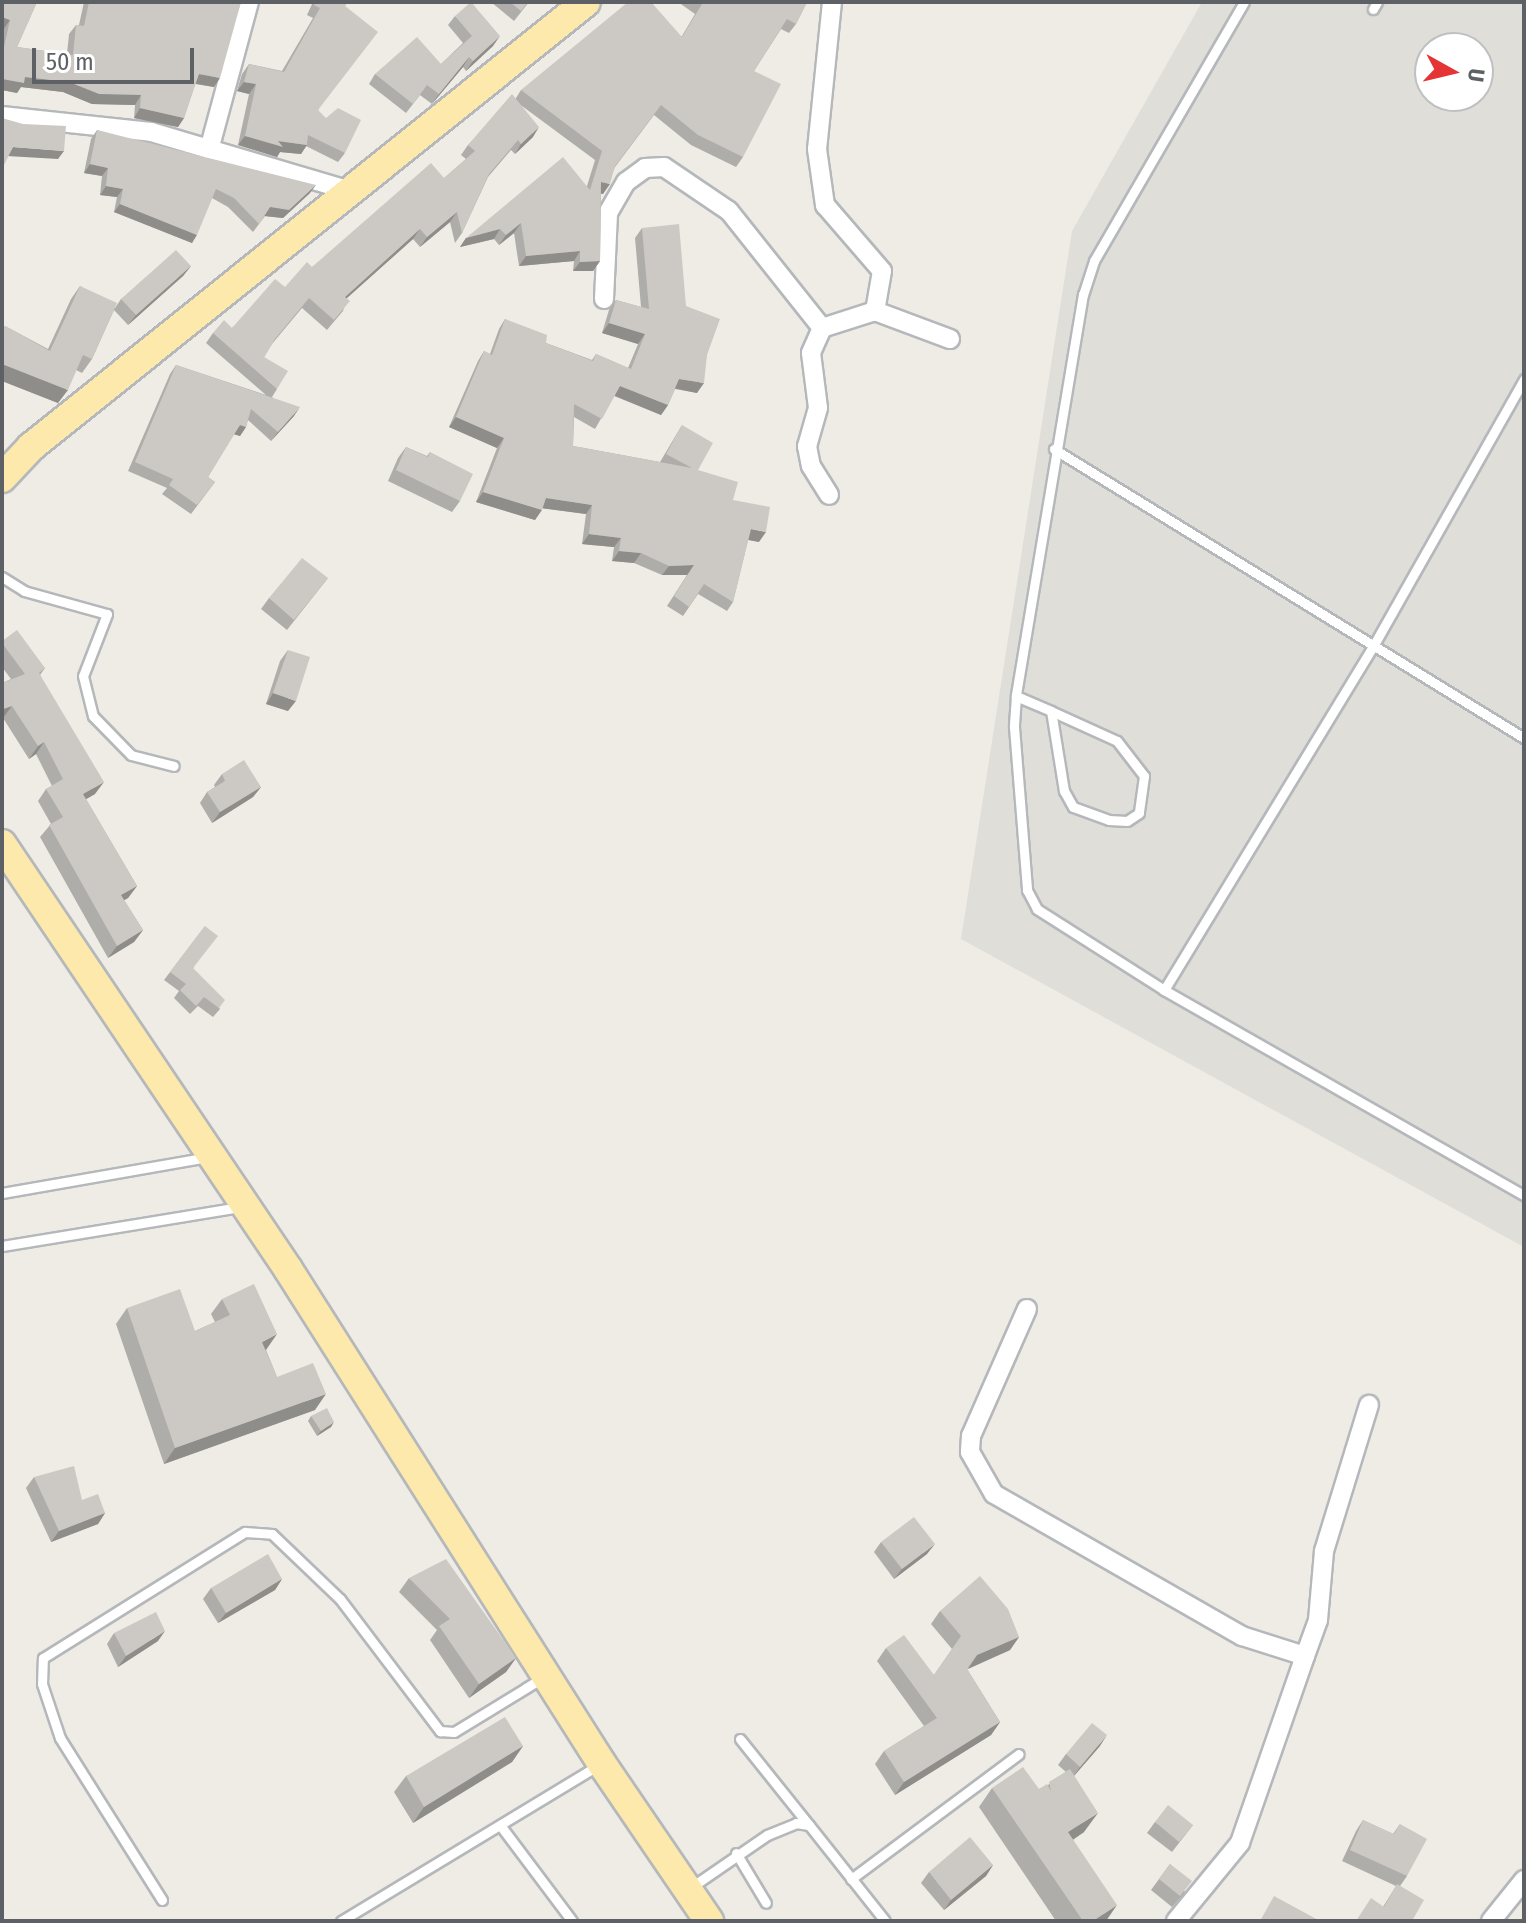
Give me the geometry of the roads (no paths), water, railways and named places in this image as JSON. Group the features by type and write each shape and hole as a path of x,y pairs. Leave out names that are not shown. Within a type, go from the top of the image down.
{"main road":[{"path":"2,478 31,447 353,192 586,2"},
{"path":"2,844 549,1674 602,1764 709,1921"}],"street":[{"path":"209,150 249,2"},
{"path":"832,2 819,181 825,205 882,271 875,311"},
{"path":"2,116 125,127 353,192"},
{"path":"604,299 608,213 626,182 645,168 664,167 729,211 822,328"},
{"path":"829,495 811,466 807,446 818,408 811,353 822,328 875,311 950,339"},
{"path":"1027,1309 971,1436 970,1452 994,1494 1242,1636 1305,1656"},
{"path":"1176,1921 1240,1843 1318,1620 1324,1551 1369,1405"},
{"path":"1491,1921 1524,1880"}],"lane":[{"path":"1244,2 1094,261 1075,325 1016,696 1014,727 1027,890 1037,909 1164,990 1524,1195"},
{"path":"1164,990 1372,648 1524,379"},
{"path":"1054,449 1372,648 1524,738"},
{"path":"2,577 24,591 107,614 83,676 93,716 131,755 174,766"},
{"path":"1016,696 1051,711 1117,741 1137,761 1144,776 1139,813 1127,821 1109,820 1073,807 1064,791 1051,711"},
{"path":"2,1193 209,1157"},
{"path":"2,1246 243,1207"},
{"path":"162,1900 60,1738 42,1684 43,1658 245,1532 272,1534 340,1599 440,1731 454,1732 549,1674"},
{"path":"740,1739 885,1921"},
{"path":"851,1879 1019,1754"},
{"path":"341,1921 500,1825 557,1786 602,1764"},
{"path":"500,1825 572,1921"},
{"path":"689,1889 736,1853 785,1826 809,1825"},
{"path":"736,1853 766,1903"}]}
